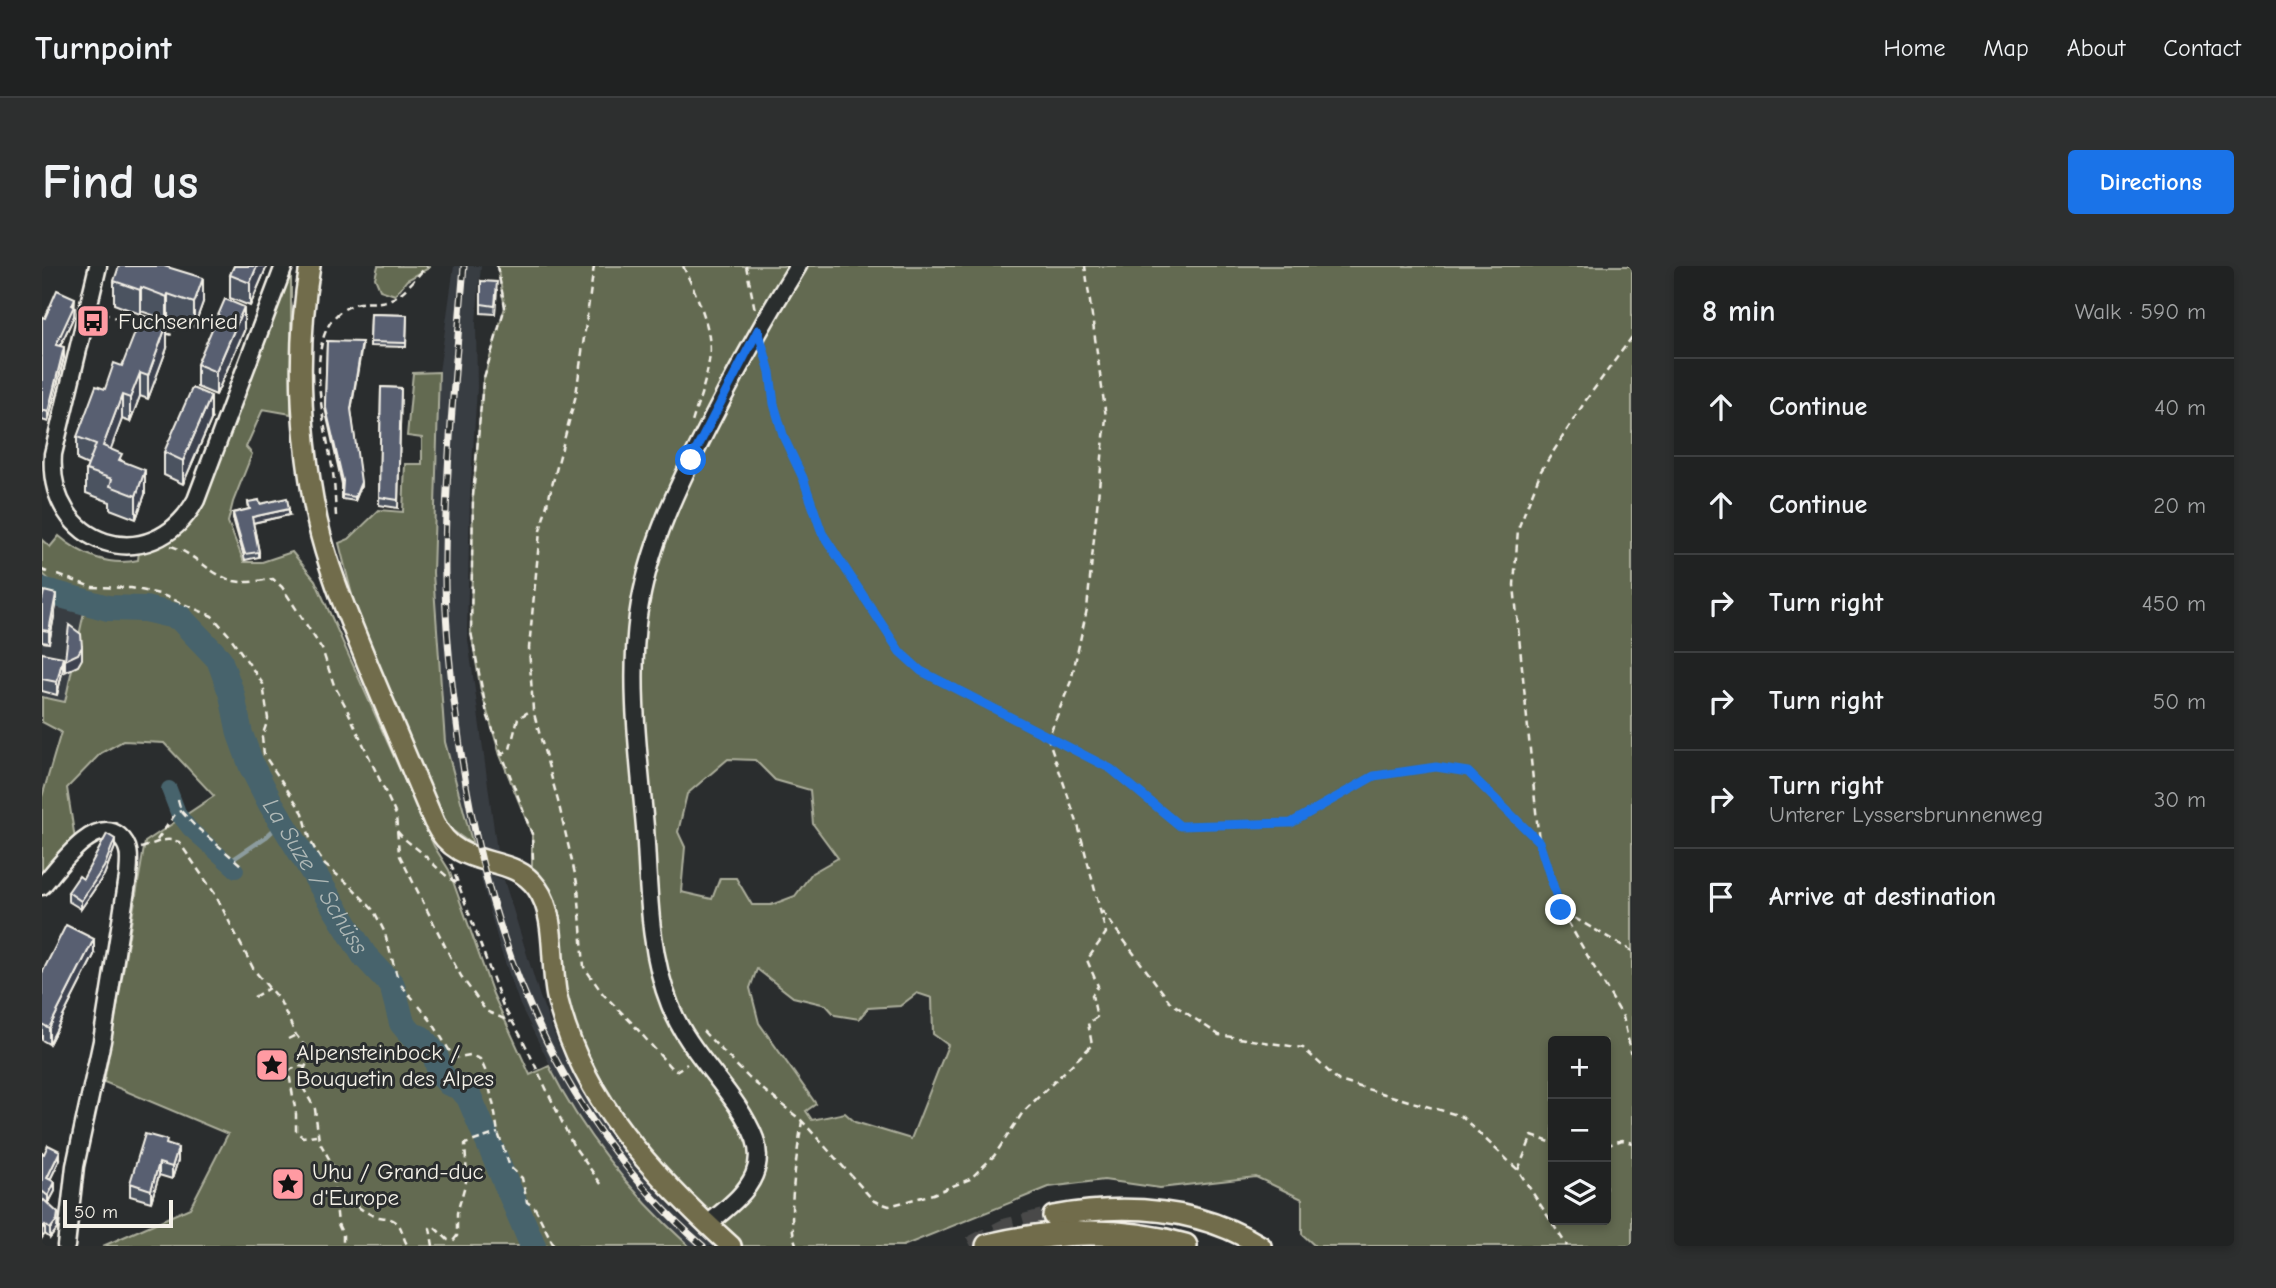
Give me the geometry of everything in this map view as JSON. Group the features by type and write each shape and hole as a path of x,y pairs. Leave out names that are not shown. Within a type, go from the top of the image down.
{"highway":[{"path":"988,1246 1045,1235 1089,1232 1141,1237 1185,1246"}],"main road":[{"path":"310,266 301,334 301,414 318,522 337,587 439,834 460,853 514,870 532,882 541,893 547,911 557,998 575,1051 592,1087 636,1149 670,1188 731,1246"},
{"path":"1053,1216 1113,1208 1163,1211 1224,1228 1261,1246"}],"street":[{"path":"98,266 54,454 53,479 65,512 81,530 113,544 151,542 172,530 190,511 284,266"},
{"path":"707,1225 748,1185 755,1173 758,1148 738,1109 698,1056 669,1004 656,952 634,676 638,615 653,548 670,501 758,330 798,266"},
{"path":"42,886 81,842 96,832 108,831 116,834 124,841 129,851 128,877 102,1041 75,1166 66,1246"}],"path":[{"path":"336,516 334,475 321,410 320,353 324,335 340,312 362,301 393,299 427,266"},
{"path":"497,266 505,307 483,381 473,496 471,632 481,691 500,755 532,834 532,882"},
{"path":"594,266 576,395 540,531 529,648 533,710 578,887 584,967 603,994 672,1069 676,1071 698,1056"},
{"path":"683,266 704,315 709,344 709,361 688,435 691,460"},
{"path":"746,266 758,330 770,372 774,404 784,438 803,478 822,533 900,652 921,671 1111,769 1180,826 1291,823 1374,776 1436,767 1468,772 1539,842"},
{"path":"696,1023 749,1078 802,1121 874,1202 889,1206 933,1194 970,1179 993,1156 1023,1112 1092,1045 1088,1023 1097,1017 1093,995 1098,986 1087,960 1106,933 1078,825 1048,738 1071,681 1087,609 1106,417 1085,266"},
{"path":"89,308 141,327"},
{"path":"123,320 127,310"},
{"path":"162,332 172,335 177,322"},
{"path":"1632,337 1586,400 1541,471 1518,529 1514,585 1539,842 1561,910 1623,1017 1632,1056"},
{"path":"169,546 181,550 232,580 242,582 273,579 282,587 322,649 334,685 396,815 399,854 461,976 486,1012 510,1022"},
{"path":"42,570 47,572"},
{"path":"58,575 92,587 131,588 160,594 212,616 229,635 263,684 268,719 262,737 264,755 303,813 311,842 325,865 352,887 374,911 384,932 397,975"},
{"path":"500,755 510,749 518,718 533,710"},
{"path":"178,800 181,811 241,864"},
{"path":"147,847 156,841 176,813 181,811"},
{"path":"397,831 436,869 458,884 510,1022 522,1038 573,1145 604,1188"},
{"path":"156,841 170,839 182,845 215,894 254,970 280,1001 296,1035 307,1049 309,1055 301,1084 315,1109 317,1135 329,1157 334,1175 338,1224 343,1235 343,1246"},
{"path":"1101,910 1170,1002 1219,1035 1303,1048 1339,1081 1461,1116 1518,1170 1567,1246"},
{"path":"1561,910 1632,951"},
{"path":"401,985 415,1002"},
{"path":"254,997 269,988"},
{"path":"419,1006 454,1058 470,1055 480,1059 494,1107 496,1134 509,1167 522,1178 527,1202 536,1208 554,1246"},
{"path":"288,1039 296,1035"},
{"path":"306,1067 298,1066 289,1073 296,1114 296,1132 303,1137 317,1135"},
{"path":"797,1246 793,1232 793,1172 802,1121"},
{"path":"433,1246 430,1228 433,1226 448,1240 453,1241 457,1236 457,1213 467,1178 465,1144 496,1134"},
{"path":"1518,1170 1532,1136 1548,1141"},
{"path":"1611,1144 1622,1140 1632,1143"},
{"path":"316,1178 334,1175"},
{"path":"336,1195 374,1216 386,1217 396,1222 403,1230 408,1246"}],"shaded area":[{"path":"454,266 481,266 476,322 477,388 470,497 467,632 497,851 473,845 445,742 433,573 439,372"},
{"path":"42,603 84,612 65,702 42,697"},
{"path":"479,871 504,880 540,997 558,1044 582,1093 610,1136 644,1177 679,1215 714,1246 689,1246 667,1226 613,1165 568,1101 520,1005 500,948"}],"green space":[{"path":"289,266 291,414 263,409 246,447 252,454 228,522 244,562 262,562 292,552 315,580 434,846 449,870 493,994 530,1075 549,1066 593,1139 629,1185 689,1246 103,1246 190,1208 228,1134 104,1082 145,842 214,796 164,743 123,741 101,753 67,788 75,839 42,872 42,797 61,732 42,722 42,697 65,702 84,612 42,573 42,540 50,547 59,536 96,558 127,562 138,560 139,551 176,536 192,509 263,347"},
{"path":"378,266 429,268 407,280 395,295 380,290 375,278"},
{"path":"497,266 1632,266 1632,1246 1315,1246 1302,1234 1302,1199 1256,1177 1160,1188 1104,1180 1049,1187 903,1246 744,1246 707,1225 592,1087 532,882 532,834 500,755 481,691 471,632 473,496 483,381 505,307","holes":["728,759 755,760 775,780 810,790 813,824 838,858 812,873 795,896 771,905 752,905 736,878 720,878 712,899 681,892 685,847 678,832 687,794","757,969 793,997 826,1005 835,1015 859,1019 868,1008 900,1006 917,993 932,998 933,1034 948,1045 911,1139 855,1122 845,1113 812,1120 806,1111 816,1104 759,1023 750,988"]},
{"path":"439,372 433,573 445,742 473,845 449,828 435,807 353,599 339,543 349,539 379,510 403,512 405,464 422,464 422,438 407,436 413,373"}],"building":[{"path":"119,266 164,266 203,278 194,303 114,281"},
{"path":"234,266 257,266 250,283 230,275"},
{"path":"481,281 497,282 495,306 481,304"},
{"path":"57,290 75,298 56,345 64,347 48,412 42,410 42,317 45,318"},
{"path":"225,299 244,307 216,372 197,364"},
{"path":"371,314 407,315 406,343 370,342"},
{"path":"142,315 167,324 148,376 140,373 130,398 122,395 103,446 122,454 119,460 145,470 136,496 110,486 112,479 86,470 96,444 77,437 96,386 105,389 114,363 122,366"},
{"path":"327,341 362,342 351,409 361,482 355,497 342,495 343,481 325,404"},
{"path":"381,387 401,388 398,500 379,497"},
{"path":"192,388 211,396 183,461 164,452"},
{"path":"287,498 289,509 252,517 259,552 245,554 233,513 250,509 248,502 259,500 260,504"},
{"path":"44,591 56,594 49,631 42,630"},
{"path":"69,625 81,634 82,647 78,654 65,660"},
{"path":"42,653 63,657 57,682 42,679"},
{"path":"107,834 115,839 104,867 81,901 68,892 79,876 83,879"},
{"path":"66,925 94,939 49,1028 42,1024 42,973"},
{"path":"145,1134 167,1140 166,1144 178,1148 172,1167 159,1163 151,1190 130,1183"},
{"path":"48,1145 60,1151 47,1178 55,1182 48,1196 42,1191 42,1153 44,1154"},
{"path":"44,1200 58,1213 57,1220 50,1229 45,1225 42,1229"}],"waterway":[{"name":"La Suze / Schüss","path":"42,590 108,608 145,609 179,617 219,659 232,695 240,734 252,767 271,804 364,955 392,985 402,1023 435,1054 440,1073 449,1083 460,1087 469,1097 533,1246"},
{"path":"169,789 179,815 190,829 236,870"},
{"path":"229,862 266,837 283,821"}],"tunnel":[{"path":"971,1246 1006,1228 1053,1216"}],"railway":[{"path":"464,266 447,484 445,597 456,716 467,791 483,864 503,936 530,1005 562,1071 602,1134 648,1192 703,1246"}],"place":[{"name":"Fuchsenried","path":"93,321"},
{"name":"Alpensteinbock / Bouquetin des Alpes","path":"272,1065"},
{"name":"Uhu / Grand-duc d'Europe","path":"288,1184"}],"route":[{"path":"691,460 758,330 784,438 803,478 822,533 900,652 921,671 1111,769 1180,826 1291,823 1374,776 1436,767 1468,772 1539,842 1561,910"}]}
